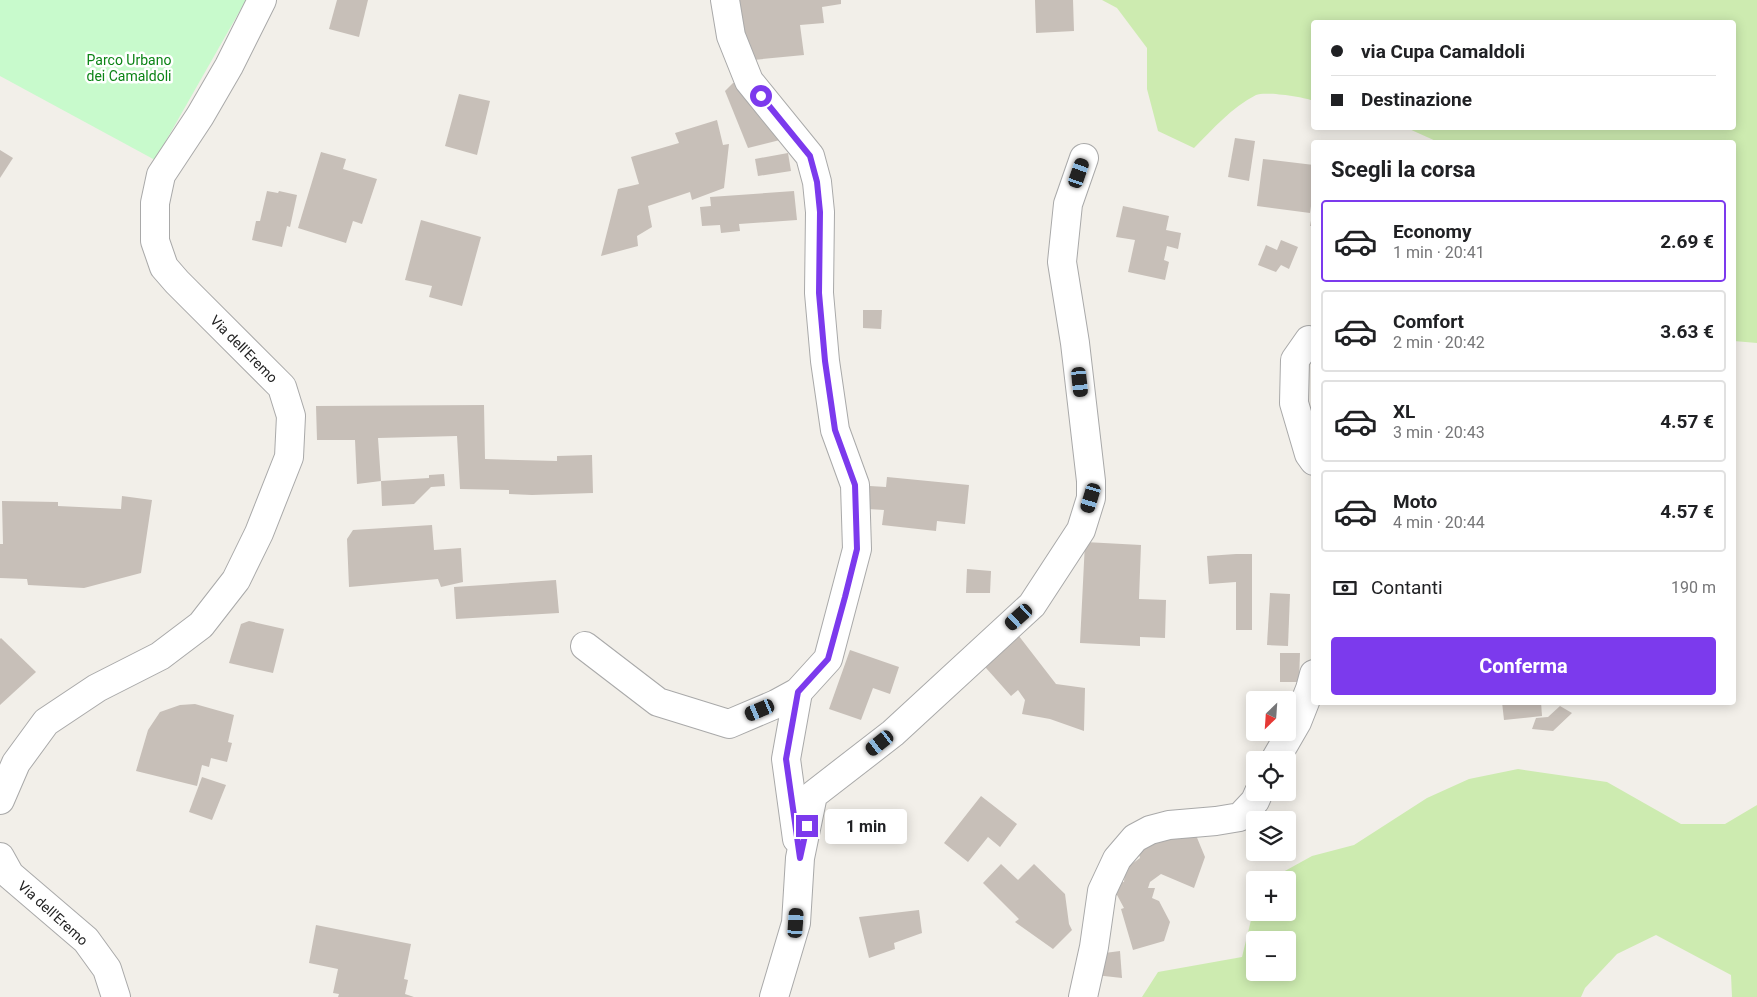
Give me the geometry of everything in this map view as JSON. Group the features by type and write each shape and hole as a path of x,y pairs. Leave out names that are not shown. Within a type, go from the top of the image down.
{"street":[{"name":"Via dell'Eremo","path":"0,800 16,763 46,722 98,688 160,656 201,626 236,580 259,533 289,457 291,416 282,387 164,267 156,241 155,203 161,175 200,116 229,66 262,0"},
{"path":"585,646 658,702 729,724 776,704 798,692 828,659 857,549 855,485 835,430 825,361 819,293 820,212 817,182 810,156 749,81 731,36 725,0"},
{"path":"774,997 796,923 800,858 813,795 893,733 1032,605 1081,530 1091,498 1091,481 1075,343 1062,262 1068,204 1084,158"},
{"path":"1309,340 1295,360 1294,403 1311,457"},
{"path":"1280,751 1297,722 1311,685"},
{"path":"798,692 786,759 800,858"},
{"path":"1083,997 1094,947 1102,891 1117,859 1135,838 1150,830 1169,825 1240,817 1255,801"},
{"name":"Via dell'Eremo","path":"0,857 10,875 86,940 107,969 116,997"}],"green space":[{"name":"Parco Urbano dei Camaldoli","path":"0,0 246,0 155,160 0,76"},
{"path":"1102,0 1757,0 1757,343 1736,341 1736,140 1434,140 1411,130 1736,130 1736,20 1311,20 1311,100 1285,95 1256,95 1231,112 1194,148 1158,131 1147,89 1147,48 1117,8"},
{"path":"1518,769 1607,782 1681,824 1725,824 1757,805 1757,997 1732,997 1731,975 1656,935 1617,954 1585,988 1581,997 1142,997 1158,972 1242,957 1246,941 1246,981 1296,981 1296,931 1248,931 1251,921 1296,921 1296,871 1285,871 1312,856 1354,845 1427,798 1469,779"}],"building":[{"path":"337,0 368,0 359,37 329,29"},
{"path":"731,0 841,0 841,4 822,7 824,23 800,25 804,55 753,60"},
{"path":"1035,0 1073,0 1074,31 1036,33"},
{"path":"733,83 738,83 780,140 748,148 725,91"},
{"path":"459,94 490,101 477,155 445,146"},
{"path":"717,120 723,145 729,144 724,188 692,200 690,192 648,206 652,227 637,236 638,246 601,256 618,189 639,184 631,157 679,143 675,133"},
{"path":"1235,138 1255,141 1249,181 1228,177"},
{"path":"0,150 13,158 0,178"},
{"path":"321,152 346,159 343,169 377,179 362,224 353,221 346,243 298,228"},
{"path":"788,153 791,171 758,176 755,159"},
{"path":"1263,159 1311,165 1310,213 1257,206"},
{"path":"267,191 278,193 279,191 297,195 290,227 287,226 282,247 252,240 256,221 260,221"},
{"path":"794,191 797,220 739,224 740,231 721,233 720,225 702,226 700,207 711,206 710,197"},
{"path":"1123,206 1169,216 1166,230 1181,233 1178,249 1167,246 1164,260 1169,262 1165,280 1128,272 1135,240 1116,237"},
{"path":"421,220 481,237 462,306 429,297 432,286 405,280"},
{"path":"1281,240 1298,247 1289,269 1281,265 1276,272 1258,265 1266,245 1277,250"},
{"path":"863,310 882,310 881,329 863,328"},
{"path":"484,405 485,459 557,461 557,456 592,455 593,493 532,495 509,494 509,490 460,489 457,436 378,438 381,481 357,484 355,440 317,440 316,406"},
{"path":"444,474 445,486 431,487 414,504 382,506 381,481 429,478 429,475"},
{"path":"887,477 969,485 965,524 937,521 936,531 882,525 884,510 868,509 870,486 886,487"},
{"path":"122,496 152,500 141,573 84,588 28,585 27,579 0,578 0,544 3,544 2,501 58,502 58,506 121,509"},
{"path":"432,525 434,550 461,548 463,582 441,587 438,579 349,587 347,539 353,530"},
{"path":"1085,542 1141,545 1139,599 1166,600 1165,638 1140,637 1140,646 1080,643"},
{"path":"1252,554 1252,630 1236,630 1236,582 1209,584 1207,556"},
{"path":"967,569 991,571 990,593 966,593"},
{"path":"556,580 559,613 456,619 454,587"},
{"path":"1270,593 1290,594 1288,646 1267,645"},
{"path":"249,621 284,629 273,673 229,663 241,624"},
{"path":"1015,631 1056,684 1085,688 1084,731 1050,719 1022,714 1025,700 1018,690 1011,696 978,659"},
{"path":"0,639 36,672 0,705"},
{"path":"850,650 899,667 890,694 873,688 861,720 829,709"},
{"path":"1280,653 1300,653 1299,682 1280,682"},
{"path":"195,704 234,715 228,742 232,743 227,762 211,758 209,767 202,765 197,786 136,771 148,730 160,712 180,705"},
{"path":"1502,705 1541,705 1542,716 1504,720"},
{"path":"1560,706 1572,713 1553,731 1532,729 1536,718 1548,717"},
{"path":"202,777 226,785 212,820 189,812"},
{"path":"981,796 1017,824 1000,847 988,837 968,862 944,843"},
{"path":"1193,828 1205,857 1194,888 1161,874 1150,882 1148,888 1155,888 1152,898 1159,901 1170,922 1164,941 1133,950 1121,909 1124,908 1117,895 1109,898 1109,883 1124,882 1125,869 1140,858 1138,850 1157,840"},
{"path":"1001,864 1018,880 1034,864 1065,894 1069,924 1072,930 1053,949 1015,922 1019,919 983,883"},
{"path":"919,910 922,933 894,943 895,949 869,958 859,917"},
{"path":"316,925 411,944 404,979 408,980 405,994 414,997 338,997 339,994 333,993 338,969 309,963"},
{"path":"1120,951 1122,978 1095,975 1097,954"}],"route":[{"path":"761,96 810,156 817,182 820,212 819,293 825,361 835,430 855,485 857,549 845,597 828,659 798,692 786,759 800,858 807,826"}]}
